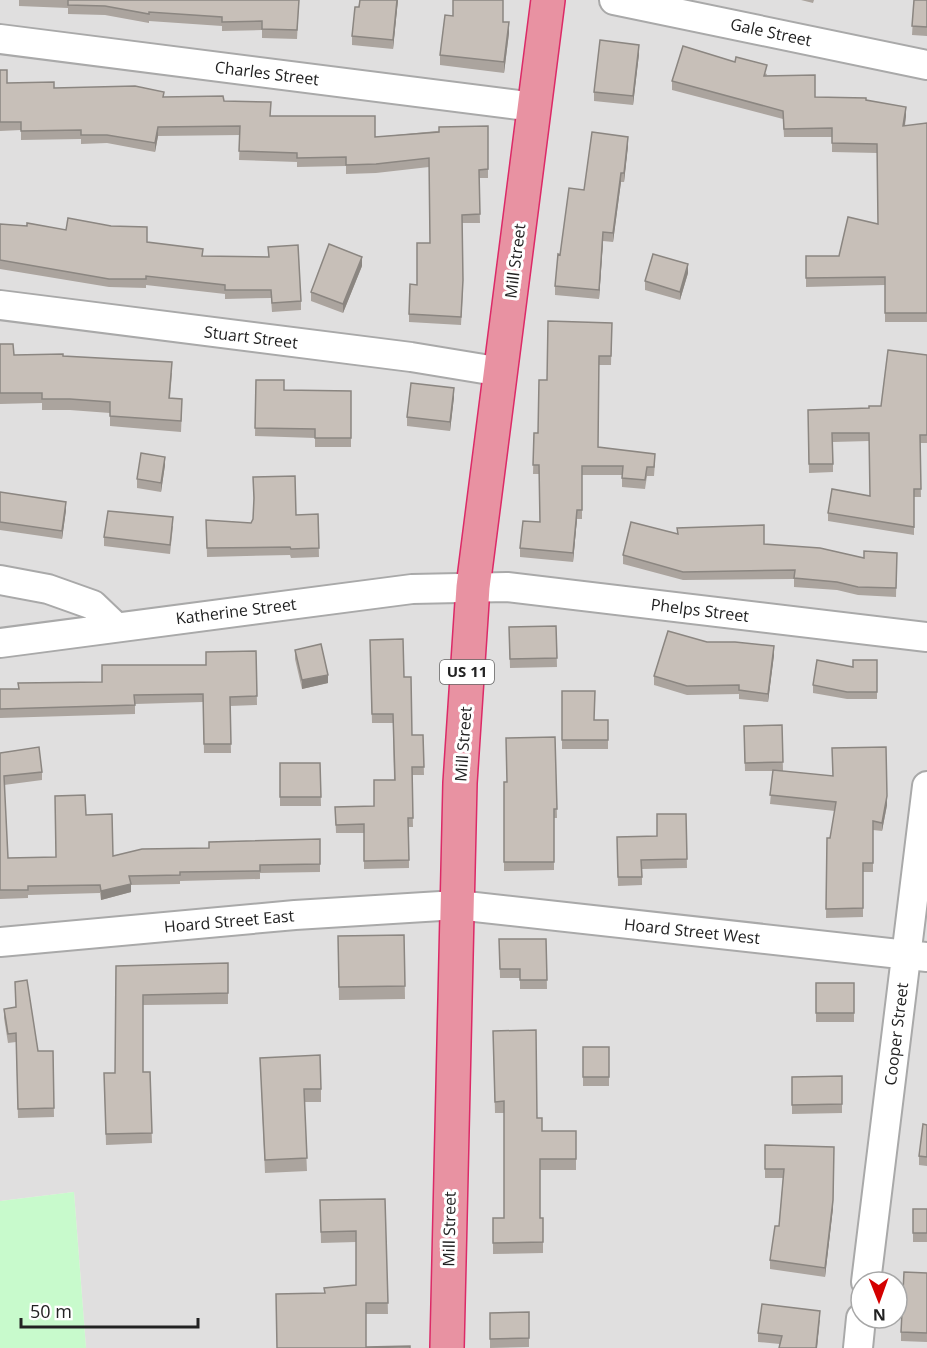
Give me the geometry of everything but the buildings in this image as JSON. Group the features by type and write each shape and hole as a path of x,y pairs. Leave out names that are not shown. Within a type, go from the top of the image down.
{"highway":[{"name":"Mill Street","path":"447,1348 460,783 473,587 548,0"}],"street":[{"name":"Gale Street","path":"614,0 927,64"},
{"name":"Charles Street","path":"0,39 534,107"},
{"name":"Stuart Street","path":"0,305 411,357 502,372"},
{"path":"0,580 48,589 93,605 116,627"},
{"name":"Katherine Street","path":"0,643 412,589 473,587"},
{"name":"Phelps Street","path":"473,587 507,587 927,637"},
{"name":"Cooper Street","path":"868,1270 916,955 927,786"},
{"name":"Hoard Street East","path":"0,942 295,915 457,905"},
{"name":"Hoard Street West","path":"457,905 916,955"},
{"path":"858,1348 860,1330"}],"shaded area":[{"path":"0,0 927,0 927,1348 86,1348 74,1192 0,1201"}],"green space":[{"path":"74,1192 86,1348 0,1348 0,1201"}]}
